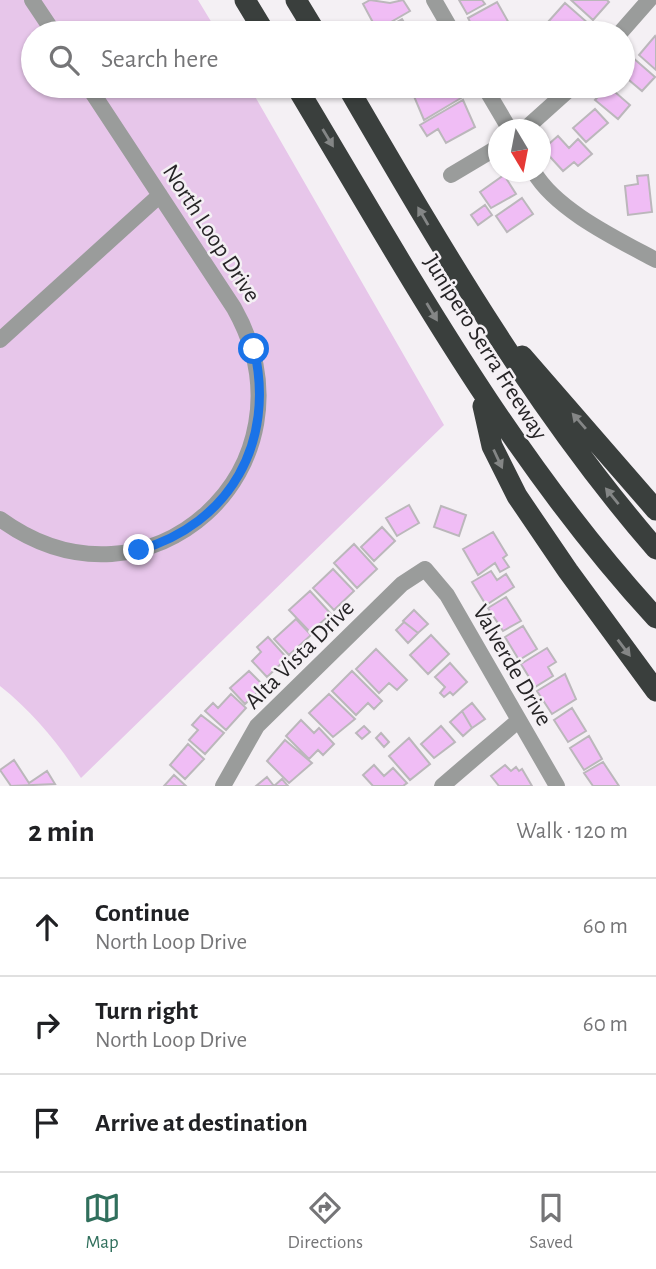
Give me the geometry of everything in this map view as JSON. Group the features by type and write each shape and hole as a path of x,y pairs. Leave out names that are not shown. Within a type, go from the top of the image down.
{"highway":[{"path":"245,0 258,21"},
{"path":"296,0 309,21"},
{"name":"Junipero Serra Freeway","path":"303,98 481,393 559,503 656,618"},
{"name":"Junipero Serra Freeway","path":"353,98 470,296 553,420 656,549"},
{"path":"470,296 656,510"},
{"path":"481,393 492,446 517,496 656,691"}],"street":[{"path":"32,0 46,21"},
{"path":"434,0 446,21"},
{"path":"631,21 649,0"},
{"name":"North Loop Drive","path":"0,519 35,541 62,550 102,555 139,550 175,537 198,522 229,490 245,464 255,436 260,408 254,349 234,308 96,98"},
{"path":"491,98 504,119"},
{"path":"536,119 560,98"},
{"path":"451,175 488,153"},
{"path":"540,182 569,208 656,260"},
{"path":"0,340 160,195"},
{"name":"Valverde Drive","path":"425,569 447,595 557,786"},
{"name":"Alta Vista Drive","path":"223,786 257,726 402,584 425,569"},
{"path":"442,786 519,720"}],"shaded area":[{"path":"0,0 198,0 211,21 21,21 21,98 256,98 444,425 81,778 44,729 0,686"}],"building":[{"path":"370,0 390,3 403,0 410,11 393,21 372,21 363,4"},
{"path":"459,0 482,0 485,4 467,14"},
{"path":"571,0 607,0 609,2 593,20"},
{"path":"497,2 508,21 470,21 468,18"},
{"path":"565,3 586,21 549,21"},
{"path":"655,36 656,38 656,70 639,55"},
{"path":"635,60 655,77 642,91 635,85"},
{"path":"415,98 461,98 424,120"},
{"path":"622,98 630,105 618,119 595,100"},
{"path":"463,100 475,127 446,143 438,129 427,136 420,125"},
{"path":"595,109 608,123 586,142 573,128"},
{"path":"558,136 569,148 578,139 592,154 578,166 574,162 563,171 551,158 551,142"},
{"path":"648,175 652,212 628,215 625,186 638,184 637,176"},
{"path":"494,182 508,182 516,194 491,208 480,192"},
{"path":"522,198 533,214 507,232 496,216"},
{"path":"485,205 492,215 478,225 471,215"},
{"path":"409,505 419,523 397,536 386,518"},
{"path":"441,506 466,515 459,536 434,527"},
{"path":"382,527 395,541 374,561 361,547"},
{"path":"493,532 507,555 503,558 509,567 500,572 495,563 478,575 463,549"},
{"path":"354,544 377,569 357,588 334,563"},
{"path":"333,569 354,591 334,610 313,588"},
{"path":"491,571 497,580 506,574 514,587 486,605 472,582"},
{"path":"310,591 331,614 310,632 289,610"},
{"path":"506,597 521,621 503,631 488,608"},
{"path":"414,610 428,624 418,633 403,621"},
{"path":"296,619 311,635 289,655 274,639"},
{"path":"404,622 418,633 408,643 396,630"},
{"path":"523,626 537,649 519,660 505,637"},
{"path":"431,635 449,654 428,674 410,655"},
{"path":"268,637 287,658 267,677 252,661 261,652 257,647"},
{"path":"547,648 556,662 548,667 553,676 535,687 521,664"},
{"path":"376,649 407,680 397,690 389,683 379,693 356,669"},
{"path":"450,663 467,682 453,695 450,692 444,697 440,693 445,687 435,677"},
{"path":"249,671 264,686 245,704 230,688"},
{"path":"352,671 382,701 374,709 368,703 356,715 332,691"},
{"path":"565,674 576,699 552,714 537,691"},
{"path":"231,694 246,708 226,730 205,711 213,703 218,708"},
{"path":"329,694 355,719 333,737 309,713"},
{"path":"472,703 485,719 472,728 462,711"},
{"path":"572,708 586,731 568,742 554,720"},
{"path":"462,711 472,728 463,736 450,722"},
{"path":"201,715 224,733 205,754 189,740 198,730 192,725"},
{"path":"301,720 314,733 319,728 334,744 323,755 318,750 309,759 286,736"},
{"path":"364,726 370,732 362,739 356,733"},
{"path":"441,726 455,742 434,758 421,744"},
{"path":"381,733 389,742 384,747 376,738"},
{"path":"589,736 602,759 584,770 570,748"},
{"path":"409,738 430,764 410,780 389,756"},
{"path":"285,740 312,763 289,783 267,761"},
{"path":"188,744 204,759 185,779 170,765"},
{"path":"14,760 29,783 47,771 55,784 11,786 0,770"},
{"path":"603,762 619,786 593,786 584,773"},
{"path":"374,765 384,776 393,768 407,783 403,786 373,786 363,775"},
{"path":"505,765 511,771 516,767 519,771 522,769 532,786 499,786 491,776"},
{"path":"174,775 186,786 164,786"},
{"path":"267,777 274,786 256,786"},
{"path":"282,779 288,786 274,786"}],"route":[{"path":"139,550 175,537 198,522 220,502 238,478 251,450 260,408 254,349"}]}
